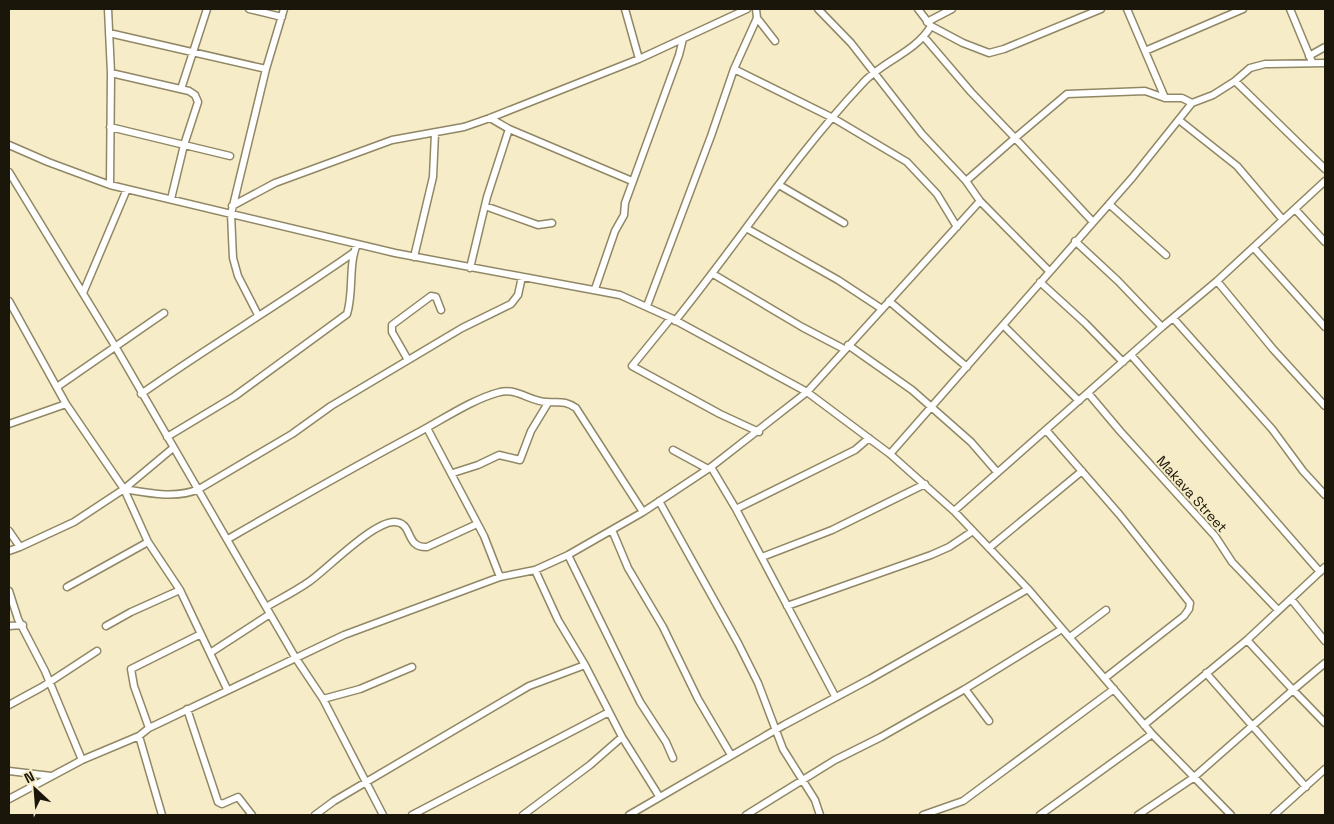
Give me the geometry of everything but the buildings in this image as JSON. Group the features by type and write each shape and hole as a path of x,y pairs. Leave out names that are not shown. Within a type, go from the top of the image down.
{"street":[{"path":"108,9 111,73 110,185"},
{"path":"181,89 207,9"},
{"path":"249,9 282,17"},
{"path":"258,315 238,276 233,258 231,214 266,69 284,9"},
{"path":"625,9 639,59"},
{"path":"232,206 275,183 392,140 464,128 639,59 683,39 736,10 748,9"},
{"path":"647,306 711,136 734,68 757,18 756,9"},
{"path":"818,9 876,72 893,99 922,134 966,181 980,201 1049,271"},
{"path":"918,9 929,24 963,43 989,53 1101,9"},
{"path":"759,432 720,414 634,367 632,364 713,274 746,228 832,118 863,82 924,37 929,24 952,9"},
{"path":"1127,9 1166,98"},
{"path":"1145,51 1243,9"},
{"path":"1290,9 1310,59"},
{"path":"757,18 775,41"},
{"path":"109,33 266,69"},
{"path":"924,37 970,92 1093,222"},
{"path":"595,289 615,231 624,215 625,203 632,182 679,55 683,39"},
{"path":"1310,59 1325,47"},
{"path":"890,454 1109,204 1192,102 1213,95 1235,82 1250,68 1265,64 1310,59 1325,63"},
{"path":"734,68 832,118 908,162 937,194 957,227"},
{"path":"111,73 181,89 196,95 198,102 184,145 171,199"},
{"path":"1235,82 1325,169"},
{"path":"966,181 1068,94 1145,91 1166,98 1182,98 1192,102"},
{"path":"490,118 509,129 632,182"},
{"path":"1179,120 1237,166 1282,220"},
{"path":"110,126 230,156"},
{"path":"470,268 485,206 509,129"},
{"path":"414,257 433,177 435,133"},
{"path":"9,145 48,162 126,189 414,257 620,295 647,306 807,392 890,454 954,511 1028,589 1152,734 1231,815"},
{"path":"9,172 115,346 173,448 199,488 295,657 323,699 383,815"},
{"path":"954,511 1173,318 1218,281 1325,181"},
{"path":"780,186 844,222"},
{"path":"83,293 126,189"},
{"path":"9,799 82,760 139,736 149,728 187,708 295,657 344,635 500,576 535,570 568,555 643,512 710,468 759,432 807,392 980,201"},
{"path":"1109,204 1166,255"},
{"path":"485,206 538,224 552,223"},
{"path":"1295,209 1325,242"},
{"path":"746,228 838,280 882,309"},
{"path":"1075,241 1118,281 1162,328"},
{"path":"167,437 235,396 347,314 350,303 353,254 356,244"},
{"path":"1254,248 1325,327"},
{"path":"141,394 353,254"},
{"path":"713,274 846,347 912,390 971,442 998,472"},
{"path":"124,489 175,494 188,493 199,488 292,434 331,406 462,328 511,304 518,295 522,277"},
{"path":"1218,281 1273,349 1325,406"},
{"path":"1040,282 1123,362"},
{"path":"408,360 392,332 392,325 431,296 436,298 441,310"},
{"path":"9,301 11,314 31,339 66,404 124,489 148,542 180,590 227,689"},
{"path":"889,302 967,367"},
{"path":"57,387 164,313"},
{"path":"1173,318 1272,429 1303,471 1325,495"},
{"path":"1004,326 1079,400"},
{"path":"1131,355 1320,572"},
{"path":"228,539 329,480 428,428 499,392 510,391 548,402 558,401 576,408 643,512"},
{"name":"Makava Street","path":"1088,393 1120,432 1215,536 1232,562 1278,610"},
{"path":"453,474 503,454 520,460 531,431 548,402"},
{"path":"9,424 66,404"},
{"path":"428,428 478,524 500,576"},
{"path":"1046,430 1190,603 1189,609 1184,616 1105,678"},
{"path":"736,510 848,454 869,438"},
{"path":"9,551 74,522 124,489 173,448"},
{"path":"673,450 710,468 762,557 836,696"},
{"path":"989,548 1082,472"},
{"path":"762,557 832,530 925,484"},
{"path":"659,501 758,683 770,712 774,730 802,782 815,800 820,815"},
{"path":"266,607 309,582 358,541 389,522 396,522 405,526 413,544 419,547 427,547 478,524"},
{"path":"612,530 628,568 664,627 698,699 731,755"},
{"path":"9,531 20,547"},
{"path":"787,606 931,555 949,547 973,531"},
{"path":"67,587 148,542"},
{"path":"568,555 640,702 666,742 673,758"},
{"path":"1144,725 1247,640 1325,567"},
{"path":"535,570 558,620 585,665 622,737 659,796"},
{"path":"629,815 774,730 870,679 1028,589"},
{"path":"106,626 130,612 180,590"},
{"path":"9,591 22,625 49,681 82,760"},
{"path":"1291,599 1325,641"},
{"path":"1070,637 1106,610"},
{"path":"210,654 270,614"},
{"path":"9,626 22,625"},
{"path":"746,815 835,760 881,737 965,689 1062,629"},
{"path":"149,728 134,686 131,669 201,634"},
{"path":"1247,640 1325,723"},
{"path":"9,705 42,687 97,651"},
{"path":"1138,815 1193,778 1325,663"},
{"path":"315,815 334,801 366,784 529,686 585,665"},
{"path":"323,699 360,688 412,667"},
{"path":"1206,673 1306,787"},
{"path":"965,689 989,721"},
{"path":"923,815 963,801 1114,689"},
{"path":"187,708 218,802 222,804 238,798 252,815"},
{"path":"412,815 609,712"},
{"path":"1040,815 1152,734"},
{"path":"139,736 162,815"},
{"path":"523,815 590,766 622,737"},
{"path":"1274,815 1325,769"},
{"path":"9,771 52,776"}]}
